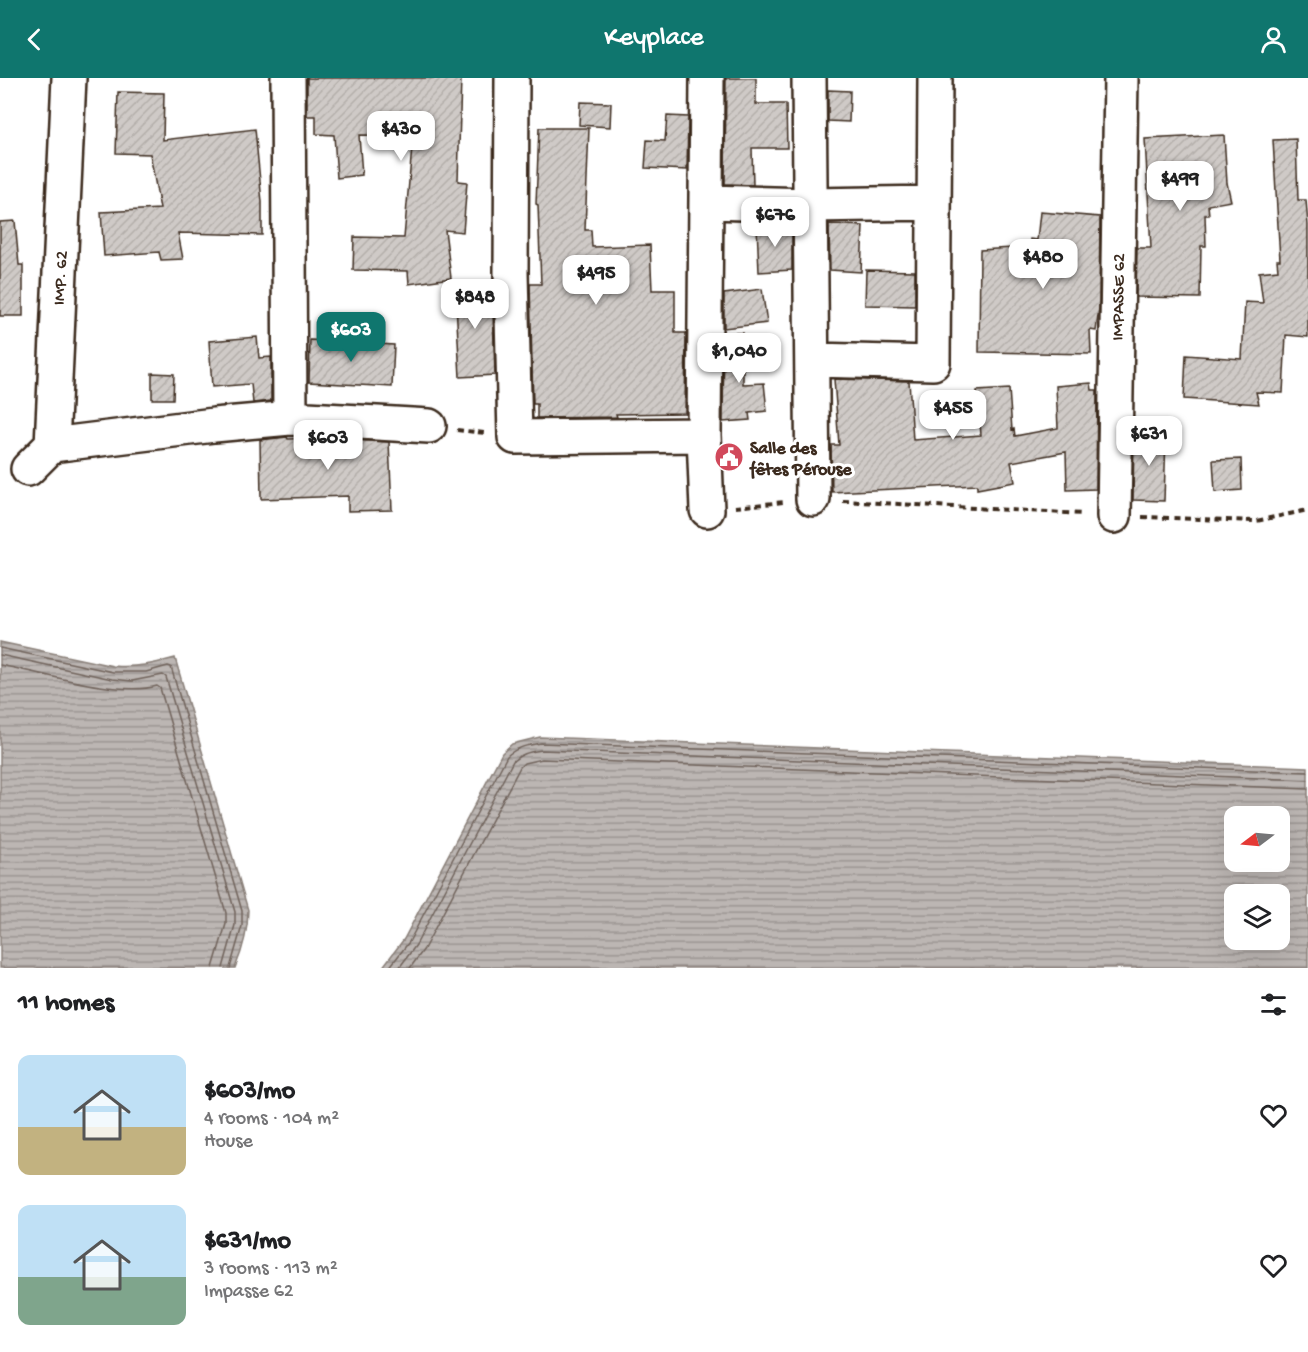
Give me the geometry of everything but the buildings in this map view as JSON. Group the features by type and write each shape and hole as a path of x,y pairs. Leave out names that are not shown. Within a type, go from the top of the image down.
{"street":[{"name":"IMP. 62","path":"52,445 69,78"},
{"path":"288,78 290,418"},
{"path":"512,78 511,273 514,437 704,435"},
{"path":"707,78 704,435 707,510"},
{"path":"809,78 813,500"},
{"path":"813,360 933,363 935,78"},
{"name":"IMPASSE 62","path":"1114,516 1121,78"},
{"path":"707,202 811,205 934,203"},
{"path":"28,469 52,445 214,425 290,418 429,426"}],"path":[{"path":"429,426 514,437"},
{"path":"707,510 813,500 1256,521 1308,510"}],"water":[{"path":"0,642 113,666 144,665 175,658 248,910 245,940 235,968 0,968"},
{"path":"540,737 1308,767 1308,968 382,968 404,939 502,753 512,744"}],"place":[{"name":"Salle des fêtes Pérouse","path":"729,457"}]}
